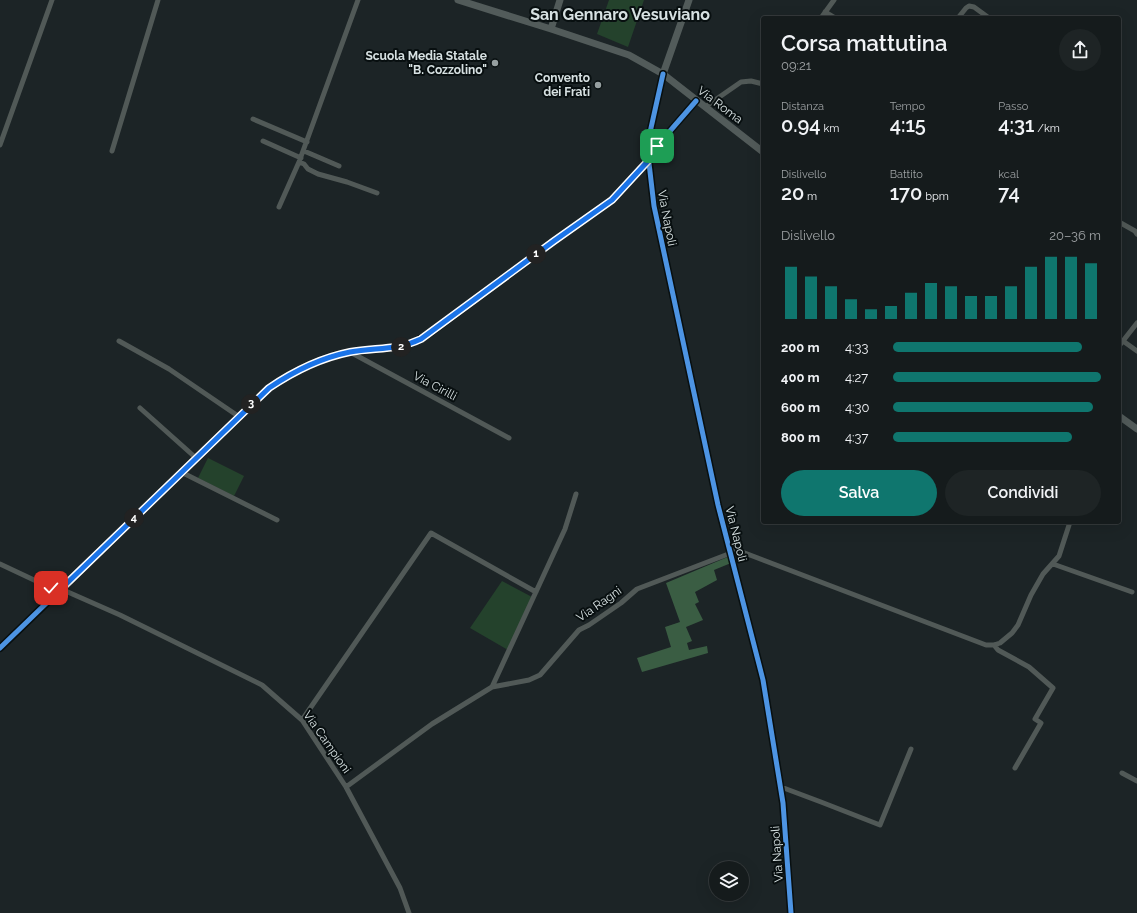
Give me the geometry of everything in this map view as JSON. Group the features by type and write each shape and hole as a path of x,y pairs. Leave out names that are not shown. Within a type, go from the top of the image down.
{"main road":[{"name":"Via Roma","path":"458,0 629,55 663,74 761,150"},
{"path":"551,29 560,0"},
{"path":"663,74 689,0"},
{"path":"1121,417 1137,429"}],"street":[{"path":"0,145 52,0"},
{"path":"112,151 158,0"},
{"path":"279,207 304,151 358,0"},
{"path":"822,16 834,0"},
{"path":"960,16 969,6 974,7 986,16"},
{"path":"825,12 832,16"},
{"name":"Via Napoli","path":"663,74 647,146 654,206 718,505 763,680 783,803 791,913"},
{"path":"705,107 741,82 751,81 761,84"},
{"path":"0,648 238,416 269,388 283,378 316,362 350,352 399,347 421,339 612,200 648,161 657,146 696,101"},
{"path":"253,119 307,142"},
{"path":"263,141 300,160 308,169 318,174 347,182 377,193"},
{"path":"304,151 339,166"},
{"path":"1121,223 1135,231 1137,234"},
{"path":"1121,344 1137,322"},
{"path":"120,341 169,369 238,416"},
{"path":"1123,341 1137,351"},
{"name":"Via Cirilli","path":"350,352 509,438"},
{"path":"140,408 196,458"},
{"path":"181,472 277,520"},
{"path":"492,688 565,529 576,494"},
{"path":"729,547 986,645 994,645 1005,639 1018,625 1031,595 1043,574 1059,556 1069,524"},
{"path":"302,720 431,534 536,592"},
{"name":"Via Ragni","path":"346,787 432,724 492,688 529,680 540,675 580,630 621,603 637,589 731,553"},
{"name":"Via Campioni","path":"0,564 51,588 61,589 120,615 262,685 302,720 346,787 400,888 410,913"},
{"path":"1053,564 1132,592"},
{"path":"994,645 998,650 1029,666 1053,688 1035,719 1041,723 1015,768"},
{"path":"780,787 880,825 910,749"},
{"path":"1122,772 1137,781"}],"green space":[{"path":"609,0 644,0 628,47 597,34"},
{"path":"208,458 244,476 234,496 198,478"},
{"path":"730,556 731,563 714,570 717,580 695,592 699,602 695,604 703,620 686,627 692,641 687,643 689,650 707,646 708,653 642,672 637,658 671,647 665,627 680,622 666,583"},
{"path":"502,581 532,597 508,650 470,628"}],"cycle path":[{"path":"663,74 647,146 654,206 718,505 763,680 783,803 791,913"},
{"path":"0,648 269,388 298,370 328,357 361,350 391,348 409,344 430,333 612,200 648,161 657,146 696,101"}],"place":[{"name":"Scuola Media Statale \"B. Cozzolino\"","path":"495,63"},
{"name":"Convento dei Frati","path":"598,85"}],"district":[{"name":"San Gennaro Vesuviano","path":"620,14"}],"route":[{"path":"51,588 61,589 269,388 283,378 305,366 328,358 350,352 406,346 421,339 616,197 648,161 657,146"}]}
